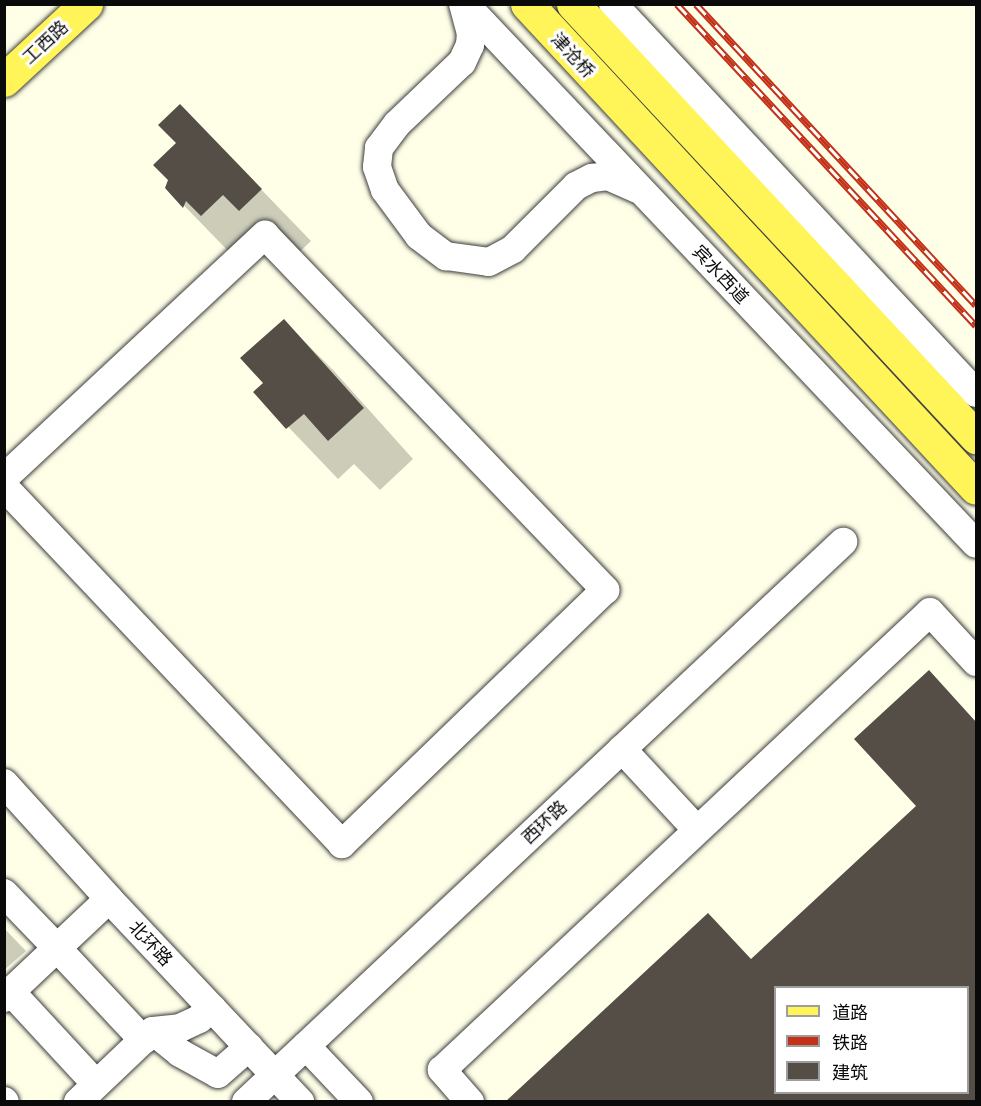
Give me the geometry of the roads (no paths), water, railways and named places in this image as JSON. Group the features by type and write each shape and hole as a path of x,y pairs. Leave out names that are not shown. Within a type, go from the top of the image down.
{"main road":[{"name":"工西路","path":"4,80 86,4"},
{"name":"津沧桥","path":"527,4 976,488"},
{"name":"津沧桥","path":"573,4 976,436"}],"street":[{"name":"宾水西道","path":"464,4 976,544"},
{"path":"464,4 471,33 470,45 462,62 397,124 379,148 377,167 385,190 419,236 446,256 489,262 513,249 576,186 592,178 615,178 642,191"},
{"path":"613,4 976,393"},
{"path":"4,478 265,235 605,590 342,844 4,486"},
{"name":"西环路","path":"246,1101 843,542"},
{"path":"456,1096 442,1070 930,612 976,662"},
{"path":"622,749 698,830"},
{"name":"北环路","path":"4,783 300,1101"},
{"path":"4,893 57,948 148,1035 218,1074 249,1047"},
{"path":"110,899 8,995 87,1093 148,1035 180,1028 212,1008"},
{"path":"306,1046 359,1101"}],"railway":[{"path":"677,4 976,326"},
{"path":"696,4 976,305"}]}
